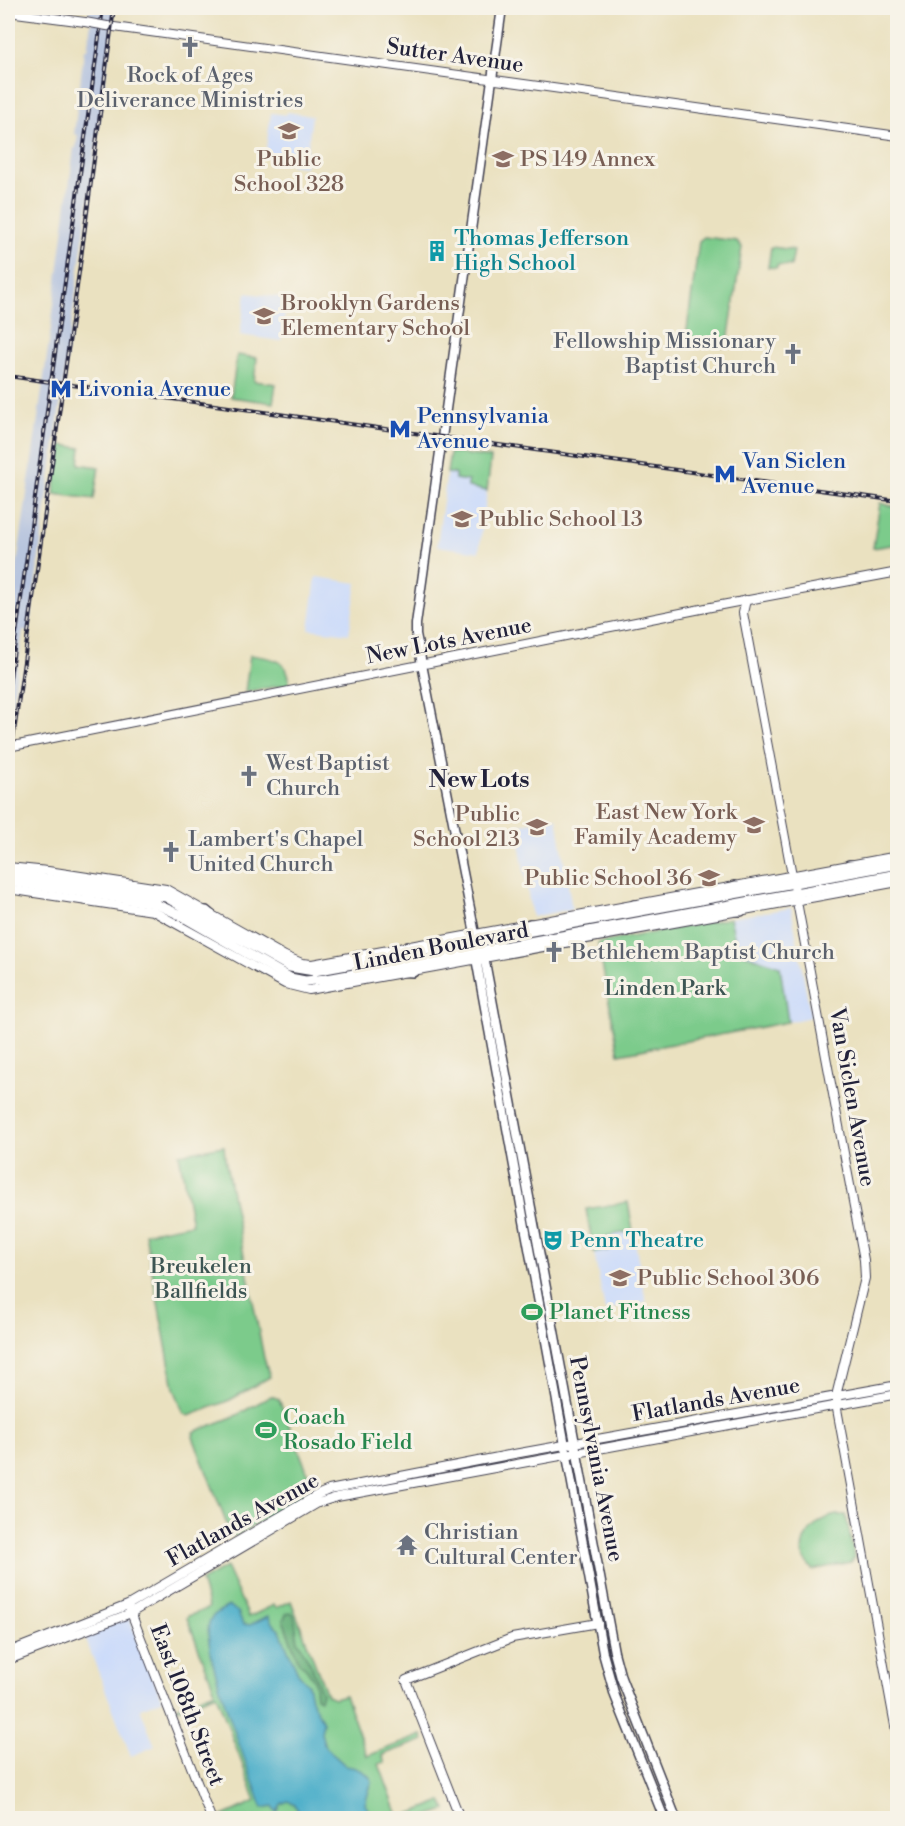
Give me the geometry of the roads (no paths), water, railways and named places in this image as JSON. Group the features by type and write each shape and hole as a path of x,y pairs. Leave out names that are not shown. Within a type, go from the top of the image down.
{"highway":[{"name":"Linden Boulevard","path":"8,881 154,903 180,915 283,975 298,980 327,979 374,966 477,947 656,919 897,864"},
{"path":"849,865 887,866"},
{"name":"Linden Boulevard","path":"8,874 155,894 176,902 290,968 305,972 374,966"},
{"name":"Linden Boulevard","path":"477,947 561,927 703,900 897,874"},
{"path":"703,900 735,886"},
{"path":"634,904 669,906"},
{"path":"700,910 741,911"},
{"path":"206,911 232,935"},
{"path":"625,932 656,919"},
{"path":"530,924 561,927"},
{"path":"374,966 408,946"},
{"path":"374,966 413,972"}],"main road":[{"name":"Pennsylvania Avenue","path":"502,8 416,624 421,664 477,947 477,964 564,1446 609,1678 663,1818"},
{"name":"Pennsylvania Avenue","path":"477,947 486,967 617,1666 676,1818"}],"street":[{"name":"Sutter Avenue","path":"8,12 897,136"},
{"name":"New Lots Avenue","path":"8,747 897,572"},
{"name":"Van Siclen Avenue","path":"746,600 743,613 865,1270 836,1400 897,1742"},
{"name":"Linden Boulevard","path":"8,867 156,886 174,892 285,956 302,963 321,963 408,946 477,947 625,932 741,911 849,865 897,855"},
{"name":"Linden Boulevard","path":"8,889 153,911 285,984 317,990 413,972 530,924 634,904 735,886 794,888 897,882"},
{"name":"Flatlands Avenue","path":"8,1660 130,1609 321,1502 337,1497 578,1454 897,1385"},
{"name":"Flatlands Avenue","path":"8,1652 130,1609 317,1495 329,1490 575,1444 836,1400 897,1394"},
{"name":"East 108th Street","path":"130,1609 211,1818"},
{"path":"460,1818 406,1680 512,1638 598,1623"}],"water":[{"path":"229,1606 238,1612 243,1624 250,1625 268,1616 279,1629 298,1673 308,1684 311,1699 323,1722 321,1733 325,1747 346,1766 361,1770 372,1781 365,1804 370,1813 363,1818 308,1818 300,1815 295,1805 288,1801 281,1804 277,1813 273,1806 263,1808 219,1684 208,1637 212,1617"}],"railway":[{"path":"8,692 103,8"},
{"path":"8,775 114,8"},
{"path":"8,376 898,501"}],"place":[{"name":"Rock of Ages Deliverance Ministries","path":"190,47"},
{"name":"Public School 328","path":"289,131"},
{"name":"PS 149 Annex","path":"503,159"},
{"name":"Thomas Jefferson High School","path":"437,251"},
{"name":"Brooklyn Gardens Elementary School","path":"264,316"},
{"name":"Fellowship Missionary Baptist Church","path":"793,354"},
{"name":"Livonia Avenue","path":"61,389"},
{"name":"Pennsylvania Avenue","path":"400,429"},
{"name":"Van Siclen Avenue","path":"725,474"},
{"name":"Public School 13","path":"462,519"},
{"name":"West Baptist Church","path":"249,776"},
{"name":"East New York Family Academy","path":"754,825"},
{"name":"Public School 213","path":"537,827"},
{"name":"Lambert's Chapel United Church","path":"171,852"},
{"name":"Public School 36","path":"709,878"},
{"name":"Bethlehem Baptist Church","path":"554,952"},
{"name":"Penn Theatre","path":"553,1240"},
{"name":"Public School 306","path":"620,1278"},
{"name":"Planet Fitness","path":"532,1312"},
{"name":"Coach Rosado Field","path":"266,1430"},
{"name":"Christian Cultural Center","path":"407,1545"}],"district":[{"name":"New Lots","path":"479,780"}],"park label":[{"name":"Linden Park","path":"665,988"},
{"name":"Breukelen Ballfields","path":"201,1278"}]}
